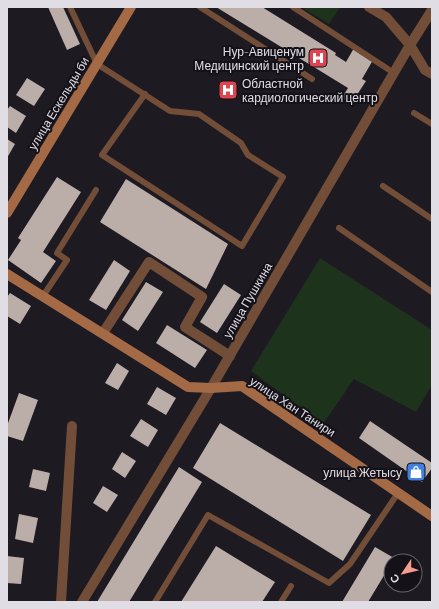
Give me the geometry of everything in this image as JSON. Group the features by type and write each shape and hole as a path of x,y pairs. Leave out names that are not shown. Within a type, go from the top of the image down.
{"street":[{"name":"улица Ескельды би","path":"7,213 131,7"},
{"path":"369,7 386,17 410,45 425,70 432,74"},
{"name":"улица Пушкина","path":"82,602 230,356 410,45 432,10"},
{"path":"103,334 149,262 202,297 184,327 230,356"},
{"name":"улица Хан Танири","path":"7,274 188,387 211,388 242,386 432,516"},
{"path":"61,602 72,426"}],"lane":[{"path":"70,7 97,64 145,94 170,111 199,114 241,143 248,155 283,177 242,246 102,155 145,94"},
{"path":"200,7 312,79"},
{"path":"293,7 394,73"},
{"path":"414,113 432,124"},
{"path":"383,186 432,219"},
{"path":"43,296 67,260 57,253 96,190"},
{"path":"339,228 432,292"},
{"path":"155,602 208,515 329,583 350,564 398,493"},
{"path":"281,602 290,586"}],"green space":[{"path":"301,7 340,7 329,24"},
{"path":"320,258 432,330 432,385 416,412 354,379 323,424 251,371"}],"building":[{"path":"48,7 63,7 80,44 67,50"},
{"name":"Нур-Авиценум Медицинский центр","path":"216,7 262,7 336,53 335,55 346,62 354,48 373,60 362,79 366,81 351,104 342,98 348,88"},
{"path":"27,78 45,89 34,106 16,95"},
{"path":"10,106 26,116 16,133 7,127 7,110"},
{"path":"7,139 15,144 7,158"},
{"path":"57,177 81,192 43,252 56,261 41,283 8,260 21,240 18,238"},
{"path":"126,179 228,244 206,289 100,222"},
{"path":"114,260 130,271 106,310 89,300"},
{"path":"146,282 163,292 138,331 122,320"},
{"path":"224,284 241,295 217,333 200,322"},
{"path":"10,293 31,306 20,324 7,316 7,297"},
{"path":"167,325 207,350 195,368 156,343"},
{"path":"117,363 129,371 118,390 105,383"},
{"path":"157,387 176,398 166,415 147,404"},
{"path":"19,393 38,400 23,441 7,436 7,426"},
{"path":"141,419 158,430 148,447 130,436"},
{"path":"370,421 432,463 432,468 422,482 359,438"},
{"path":"220,423 371,515 343,561 193,468"},
{"path":"122,452 136,461 125,478 112,469"},
{"path":"179,467 202,482 129,602 97,602"},
{"path":"33,469 50,473 46,491 29,487"},
{"path":"103,486 118,495 107,512 93,503"},
{"path":"19,514 38,518 33,543 15,539"},
{"path":"216,546 275,582 262,602 181,602"},
{"path":"375,547 385,553 383,553 383,577 368,602 342,602"},
{"path":"7,556 24,558 21,584 7,583"}],"place":[{"name":"Нур-Авиценум Медицинский центр","path":"318,58"},
{"name":"Областной кардиологический центр","path":"228,90"},
{"name":"улица Жетысу","path":"416,472"}]}
